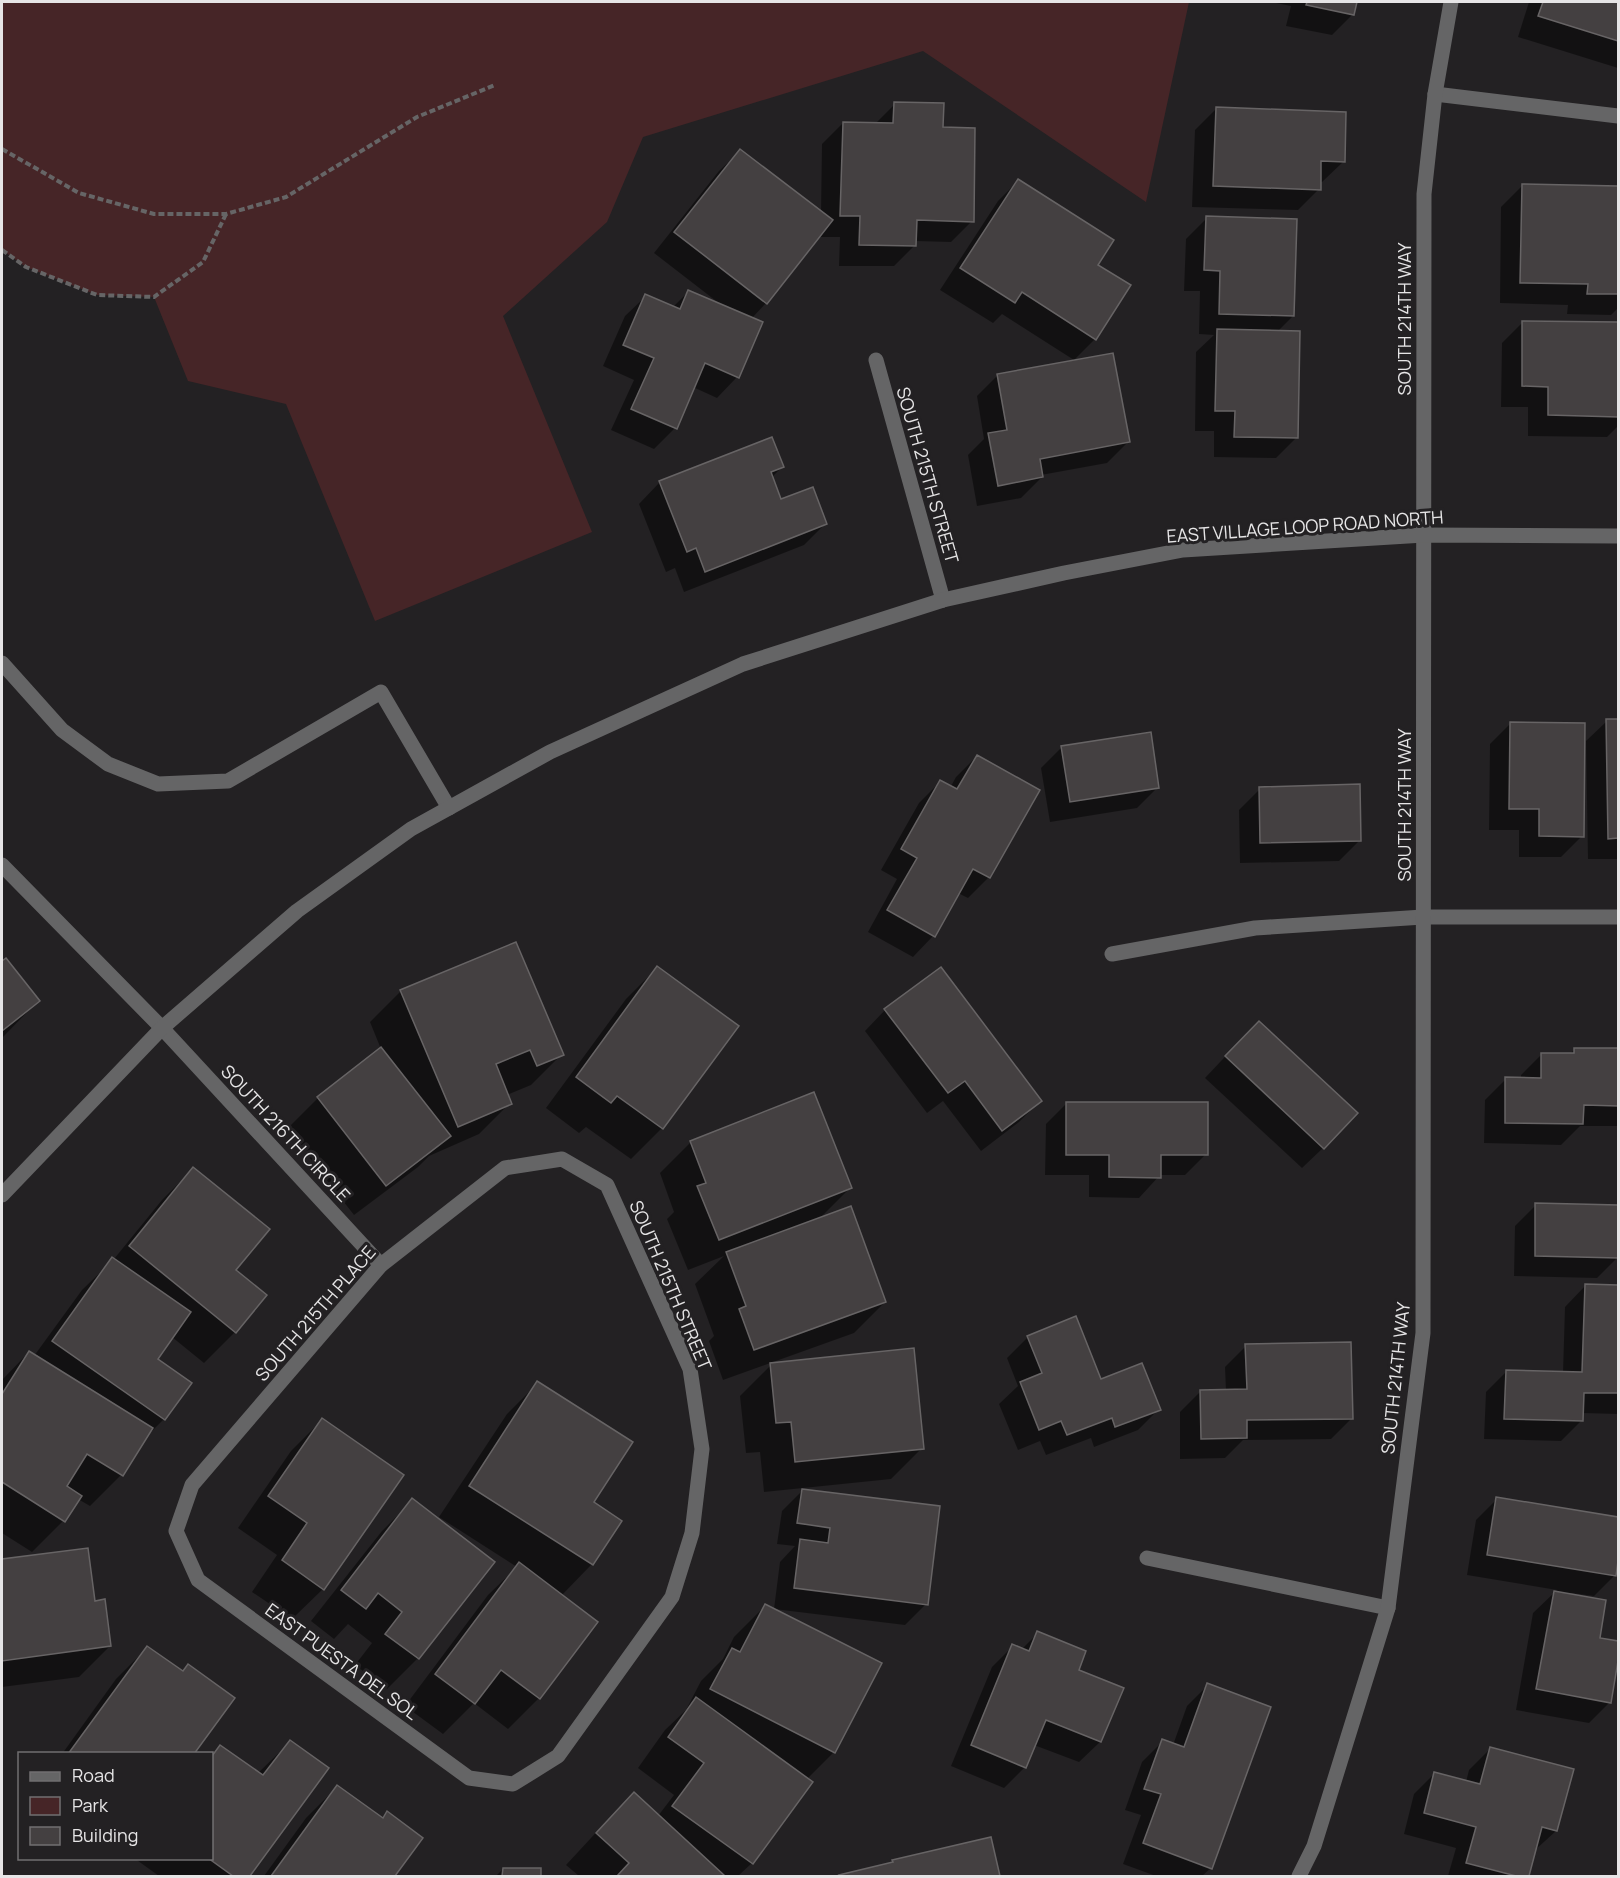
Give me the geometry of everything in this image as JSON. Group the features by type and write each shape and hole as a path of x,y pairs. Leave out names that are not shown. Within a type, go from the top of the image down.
{"street":[{"name":"SOUTH 214TH WAY","path":"1299,1876 1314,1846 1388,1608 1423,1334 1424,194 1435,94 1451,2"},
{"path":"1435,94 1618,116"},
{"name":"SOUTH 215TH STREET","path":"876,360 943,600"},
{"name":"EAST VILLAGE LOOP ROAD NORTH","path":"2,1195 162,1028 297,911 411,829 550,752 743,664 943,600 1183,550 1424,535 1618,536"},
{"path":"2,663 62,730 108,764 158,784 228,781 381,692 449,808"},
{"name":"SOUTH 216TH CIRCLE","path":"2,865 162,1028 381,1264"},
{"path":"1112,954 1255,928 1423,917 1618,917"},
{"name":"SOUTH 215TH STREET","path":"513,1784 558,1756 672,1597 692,1533 702,1449 690,1369 607,1185 562,1159"},
{"name":"SOUTH 215TH PLACE","path":"176,1531 192,1485 381,1264 505,1168 562,1159"},
{"name":"EAST PUESTA DEL SOL","path":"176,1531 198,1580 469,1778 513,1784"},
{"path":"1147,1557 1388,1608"}],"path":[{"path":"2,149 79,194 154,214 226,214 286,197 417,117 495,85"},
{"path":"2,250 26,267 97,295 154,297 203,262 226,214"}],"green space":[{"path":"2,2 1189,2 1146,202 923,51 643,137 607,222 503,316 592,532 375,621 286,404 188,381 154,297 97,295 26,267 2,250"}],"building":[{"path":"1307,2 1357,2 1354,15 1306,5"},
{"path":"1543,2 1618,2 1618,41 1538,16"},
{"path":"894,102 944,103 943,127 975,128 974,222 917,220 916,246 859,245 860,216 840,216 843,122 893,123"},
{"path":"1216,107 1346,112 1345,162 1321,161 1321,190 1213,186"},
{"path":"740,149 833,220 767,304 674,232"},
{"path":"1018,179 1114,240 1098,265 1131,285 1096,340 1022,292 1015,303 960,268"},
{"path":"1522,184 1618,186 1618,294 1587,294 1588,284 1520,283"},
{"path":"1206,216 1297,219 1294,316 1219,314 1220,271 1204,270"},
{"path":"688,290 763,322 739,378 705,363 677,429 631,409 654,358 623,345 645,294 680,309"},
{"path":"1522,321 1618,322 1618,417 1548,415 1548,387 1522,386"},
{"path":"1217,329 1300,331 1298,438 1234,437 1235,411 1215,411"},
{"path":"1113,353 1130,442 1040,459 1043,477 998,486 988,433 1007,430 997,374"},
{"path":"772,437 784,467 771,472 781,499 813,487 827,524 705,572 696,548 687,552 659,481"},
{"path":"1606,719 1618,719 1618,838 1608,839"},
{"path":"1510,722 1585,723 1584,837 1539,836 1539,809 1509,809"},
{"path":"1151,732 1159,788 1070,802 1061,746"},
{"path":"977,755 1040,790 990,878 973,869 935,937 887,910 917,858 901,849 940,780 957,789"},
{"path":"1360,784 1361,841 1260,843 1259,787"},
{"path":"516,942 564,1055 537,1066 530,1050 496,1064 512,1104 458,1127 400,990"},
{"path":"6,958 40,1001 2,1031 2,961"},
{"path":"657,966 739,1026 663,1129 617,1096 611,1103 576,1077"},
{"path":"941,967 1042,1101 1002,1131 965,1081 948,1093 884,1009"},
{"path":"1259,1021 1358,1113 1324,1149 1225,1056"},
{"path":"381,1047 451,1136 386,1186 317,1097"},
{"path":"1574,1048 1618,1048 1618,1106 1584,1105 1583,1124 1505,1123 1505,1077 1541,1078 1541,1053 1574,1053"},
{"path":"814,1092 852,1188 719,1240 697,1186 706,1183 690,1141"},
{"path":"1066,1102 1208,1102 1208,1155 1161,1155 1161,1178 1109,1177 1109,1155 1066,1155"},
{"path":"193,1167 270,1229 236,1270 267,1295 236,1333 129,1246"},
{"path":"1535,1203 1618,1205 1618,1258 1535,1256"},
{"path":"851,1206 886,1302 754,1350 739,1309 746,1306 726,1252"},
{"path":"112,1257 191,1312 158,1359 192,1383 165,1420 52,1341"},
{"path":"1585,1284 1618,1285 1618,1393 1584,1393 1583,1421 1504,1419 1506,1370 1582,1372"},
{"path":"1076,1316 1101,1379 1142,1363 1161,1410 1115,1427 1112,1418 1067,1435 1061,1421 1039,1430 1020,1382 1042,1373 1027,1336"},
{"path":"1351,1342 1353,1419 1247,1420 1247,1438 1201,1439 1200,1390 1247,1389 1245,1344"},
{"path":"914,1348 924,1449 795,1462 791,1422 776,1423 770,1363"},
{"path":"29,1351 153,1428 123,1476 87,1454 67,1486 82,1496 65,1522 2,1482 2,1394"},
{"path":"537,1381 633,1442 594,1502 622,1521 593,1565 469,1486"},
{"path":"322,1418 404,1475 324,1590 282,1560 307,1523 268,1496"},
{"path":"802,1489 940,1506 928,1605 794,1588 800,1539 828,1543 830,1528 797,1523"},
{"path":"1496,1497 1618,1517 1616,1576 1487,1555"},
{"path":"412,1498 495,1562 419,1659 385,1634 402,1612 378,1593 366,1609 341,1590"},
{"path":"88,1548 95,1601 105,1599 111,1646 2,1661 2,1559"},
{"path":"519,1562 598,1622 540,1699 501,1670 475,1704 435,1674"},
{"path":"1554,1591 1606,1600 1600,1638 1618,1641 1618,1661 1611,1703 1536,1689"},
{"path":"765,1604 882,1663 835,1753 710,1689 732,1648 740,1652"},
{"path":"1037,1631 1086,1651 1079,1670 1124,1688 1101,1742 1046,1720 1026,1768 971,1745 1012,1644 1029,1651"},
{"path":"147,1646 183,1671 188,1664 235,1698 195,1752 69,1752"},
{"path":"1207,1683 1271,1707 1212,1869 1143,1843 1161,1794 1144,1789 1162,1739 1184,1747"},
{"path":"696,1697 813,1782 753,1864 672,1806 704,1763 668,1737"},
{"path":"290,1740 329,1768 250,1876 233,1876 211,1860 213,1860 213,1755 220,1745 263,1775"},
{"path":"1490,1747 1574,1769 1557,1831 1542,1827 1529,1876 1516,1876 1466,1863 1476,1827 1424,1813 1434,1772 1480,1784"},
{"path":"337,1785 383,1818 387,1811 423,1838 395,1876 271,1876"},
{"path":"634,1792 725,1876 617,1876 629,1863 596,1833"},
{"path":"991,1837 1000,1876 839,1875 893,1862 892,1860"},
{"path":"503,1868 541,1868 541,1876 502,1876"}]}
